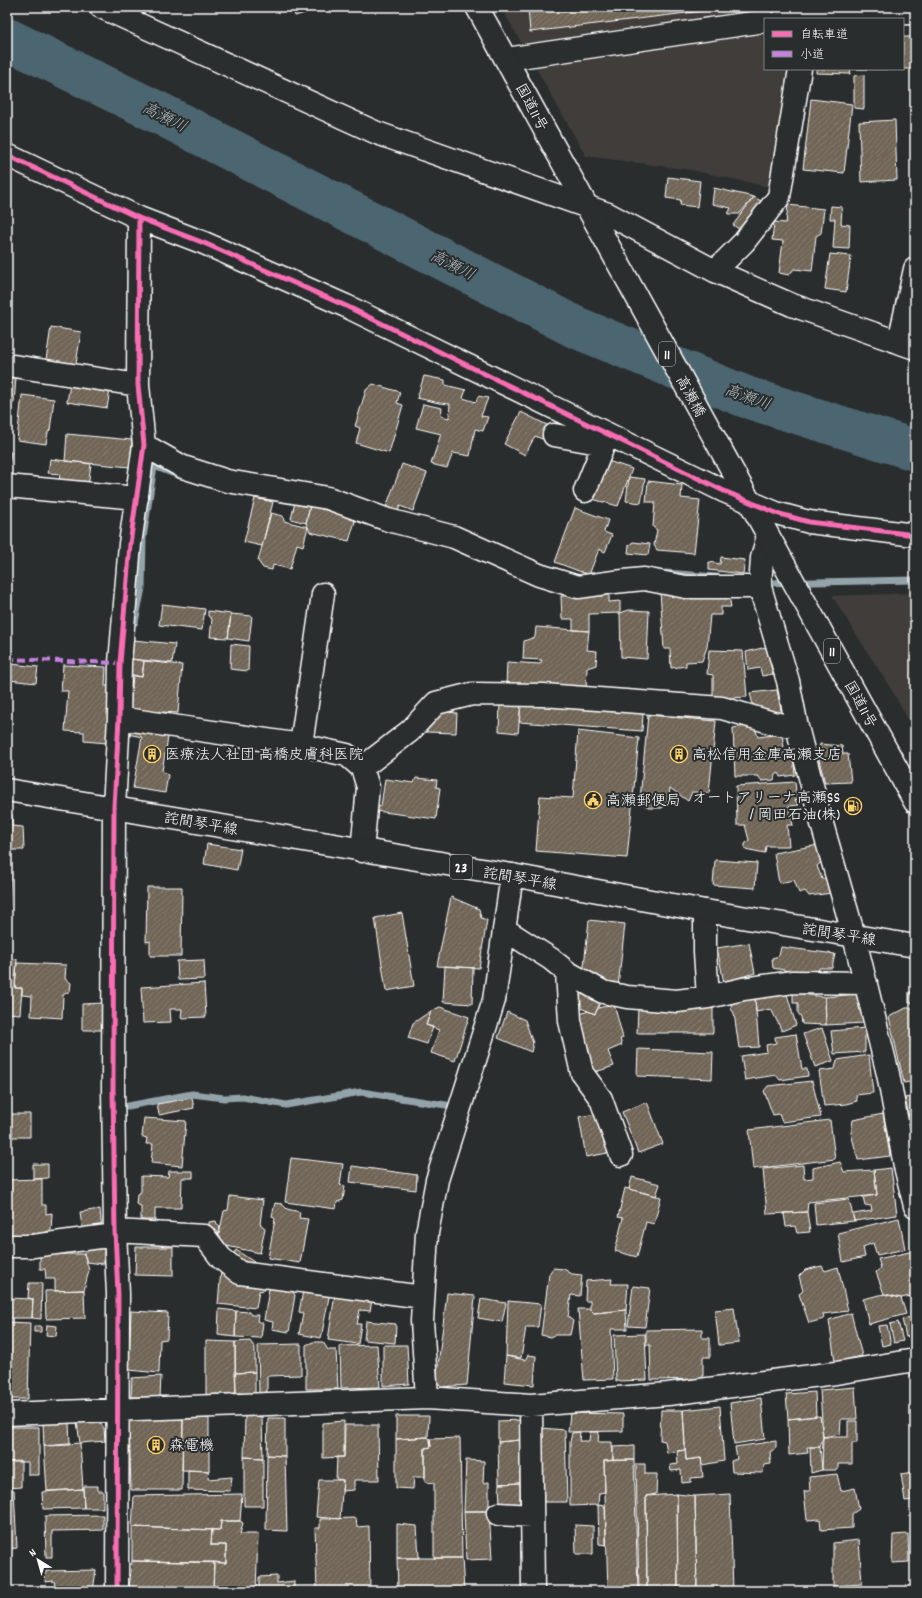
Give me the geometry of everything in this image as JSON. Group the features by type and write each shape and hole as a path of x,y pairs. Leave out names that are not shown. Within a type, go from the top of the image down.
{"main road":[{"path":"101,7 377,133 608,214 715,271 792,305 907,345 915,269"},
{"name":"国道11号","path":"477,7 586,207"},
{"path":"788,18 808,14 915,13"},
{"path":"506,59 764,22"},
{"path":"715,271 744,242 779,197 800,70"},
{"path":"7,155 139,218 204,243 346,306 606,439 776,513 809,522 915,535"},
{"name":"高瀬橋","path":"586,207 749,500"},
{"path":"117,1591 118,1294 115,1233 114,807 119,718 120,662 130,544 144,445 138,385 139,218"},
{"path":"7,365 138,385"},
{"path":"554,435 606,439"},
{"path":"585,491 606,439"},
{"path":"144,445 183,467 227,481 328,498 388,520 454,537 540,575 578,588 644,579 686,587 760,587"},
{"path":"7,486 137,498"},
{"name":"国道11号","path":"749,500 915,802"},
{"path":"768,536 762,558 760,587 788,681 797,727 822,824 866,983 888,1074 905,1166 915,1206"},
{"path":"301,745 323,594"},
{"path":"362,768 410,731 436,703 472,694 543,695 722,708 773,723 797,727"},
{"path":"119,718 301,745 347,755 362,768 368,787 362,851"},
{"name":"詫間琴平線","path":"7,790 114,807 705,911 915,946"},
{"path":"427,1398 422,1321 427,1233 437,1180 494,1000 512,876"},
{"path":"705,911 705,952 708,997"},
{"path":"504,929 567,972 603,992 627,997 677,1001 793,982 866,983"},
{"path":"567,972 570,1021 582,1073 601,1099 621,1155"},
{"path":"7,1246 33,1246 115,1233 204,1236 221,1258 240,1273 423,1297"},
{"path":"7,1414 427,1398 531,1405 675,1393 836,1373 915,1360"},
{"path":"531,1405 533,1591"},
{"path":"498,1514 532,1516"}],"shaded area":[{"path":"501,7 801,7 764,18 764,70 794,70 773,188 691,170 586,156"},
{"path":"915,593 915,732 894,694 832,596"}],"building":[{"path":"293,7 324,7 295,16"},
{"path":"528,7 736,7 530,32"},
{"path":"904,37 915,37 915,69 904,69"},
{"path":"816,70 851,70 850,74 816,73"},
{"path":"864,75 864,109 854,108 854,76"},
{"path":"811,99 852,104 844,173 803,169"},
{"path":"895,120 897,180 861,182 859,122"},
{"path":"668,177 700,181 697,207 680,205 681,200 666,198"},
{"path":"714,188 754,197 739,214 728,214 731,208 712,204"},
{"path":"754,197 761,201 739,229 733,225"},
{"path":"788,205 824,209 821,233 816,236 812,271 794,269 789,275 779,273 783,241 772,240 774,222 786,223"},
{"path":"831,206 842,207 841,224 850,225 849,249 833,248 835,219 830,219"},
{"path":"830,254 851,256 846,292 825,289"},
{"path":"51,327 81,332 76,364 46,360"},
{"path":"7,376 16,377 14,403 7,403"},
{"path":"424,376 445,380 445,385 466,390 463,398 476,402 478,396 488,398 481,416 488,417 483,431 475,429 470,456 453,453 447,468 431,464 441,434 416,428 423,404 442,408 441,416 449,418 450,404 417,398"},
{"path":"70,384 110,390 107,408 67,402"},
{"path":"373,384 400,392 397,403 403,405 389,453 356,443 360,428 355,426 366,390"},
{"path":"22,395 54,399 50,430 48,432 46,444 17,440"},
{"path":"521,412 549,426 542,439 535,436 525,455 504,444"},
{"path":"67,434 132,440 130,467 65,461"},
{"path":"7,452 11,452 8,475 7,475"},
{"path":"50,459 91,464 88,486 59,481 60,474 48,473"},
{"path":"605,460 632,469 618,506 592,499"},
{"path":"402,464 427,473 413,511 400,506 397,514 385,510"},
{"path":"629,477 645,479 641,503 626,501"},
{"path":"648,481 682,485 681,498 700,500 694,553 657,550 654,545 657,530 653,527 655,502 646,502"},
{"path":"255,498 273,502 262,546 244,542"},
{"path":"295,502 310,506 306,523 291,519"},
{"path":"310,506 356,518 349,541 310,532 306,523"},
{"path":"575,508 608,520 604,532 612,535 605,552 599,549 589,575 555,562"},
{"path":"271,513 283,516 284,521 308,527 303,546 297,544 290,569 273,565 272,570 263,568 258,561"},
{"path":"633,542 650,544 648,555 628,553 629,545"},
{"path":"721,557 745,560 743,574 709,570 709,562 720,564"},
{"path":"660,591 729,596 731,607 721,607 721,615 710,615 707,647 702,661 686,662 686,666 671,668 670,649 664,649"},
{"path":"609,594 609,602 620,601 620,613 589,614 589,631 573,630 573,619 562,619 561,596"},
{"path":"162,604 205,609 202,630 159,625"},
{"path":"629,610 649,611 647,659 621,657 620,613"},
{"path":"208,611 231,614 228,638 210,637 212,619 208,616"},
{"path":"231,614 252,616 249,641 228,638"},
{"path":"536,627 589,631 587,650 597,651 596,665 587,668 586,689 506,686 507,662 540,664 542,660 523,659 524,641 535,637"},
{"path":"133,640 175,644 172,663 131,659"},
{"path":"231,644 249,646 248,671 230,669"},
{"path":"766,647 773,674 762,676 760,668 748,670 746,652"},
{"path":"709,650 743,651 747,697 713,699 713,675 707,674"},
{"path":"131,659 144,661 142,677 129,675"},
{"path":"144,661 182,665 178,713 130,710 133,675 142,677"},
{"path":"11,664 38,667 36,683 9,680"},
{"path":"63,665 106,667 105,686 111,686 107,743 84,741 84,732 65,731 68,691 61,691"},
{"path":"777,690 782,715 755,713 750,693"},
{"path":"500,703 521,705 518,733 499,731"},
{"path":"521,705 643,713 642,731 519,722"},
{"path":"439,711 457,713 456,733 426,732 426,720"},
{"name":"高松信用金庫高瀬支店","path":"648,715 716,721 709,793 692,792 688,801 670,788 668,803 662,808 648,808 640,799"},
{"name":"医療法人社団 高橋皮膚科医院","path":"129,725 169,732 162,771 168,775 165,793 133,788 142,737 128,734"},
{"path":"754,725 758,737 782,734 785,755 793,755 795,775 780,777 779,773 775,775 774,780 762,781 758,776 735,776 733,728"},
{"path":"578,731 639,738 627,858 536,851 540,796 573,798"},
{"path":"820,744 842,746 843,754 848,754 851,782 825,783 818,756"},
{"path":"416,778 437,780 436,787 440,788 436,819 376,811 376,808 381,806 385,779 414,783"},
{"path":"795,782 796,792 801,791 802,798 795,800 799,805 789,806 793,825 787,825 789,846 766,846 765,853 745,849 745,844 749,840 745,825 737,825 736,786"},
{"path":"7,815 12,815 12,826 23,827 24,850 9,850 7,847"},
{"path":"207,844 241,849 237,870 204,864"},
{"path":"818,845 821,862 817,866 822,879 827,878 832,893 809,896 805,891 799,893 794,880 779,883 774,853"},
{"path":"715,860 757,863 755,888 713,885"},
{"path":"7,863 11,863 9,906 7,906"},
{"path":"147,887 182,887 181,956 150,956 150,941 146,942"},
{"path":"451,897 479,909 481,918 487,920 479,968 437,966"},
{"path":"402,913 414,986 386,991 375,918"},
{"path":"589,920 625,924 618,987 607,985 583,975"},
{"path":"749,943 755,973 741,977 741,982 724,983 717,948"},
{"path":"781,947 835,954 832,968 819,968 817,976 773,968 772,958 779,956"},
{"path":"7,958 17,959 15,988 22,988 20,1014 7,1013"},
{"path":"204,960 205,979 178,980 177,961"},
{"path":"17,963 66,965 65,979 71,983 70,991 63,995 62,1018 31,1016 32,996 22,995 22,988 15,988"},
{"path":"445,966 473,968 472,1004 443,1002"},
{"path":"204,983 206,1017 181,1018 182,1009 170,1009 171,1022 143,1023 141,987"},
{"path":"582,990 602,998 595,1014 576,1006"},
{"path":"909,992 915,992 915,1003 909,1003"},
{"path":"793,993 825,997 826,1025 802,1024 801,1017 798,1013 798,1003 793,1003"},
{"path":"787,994 796,1025 782,1031 771,1009 756,1012 755,998"},
{"path":"857,994 864,1023 826,1025 825,997"},
{"path":"755,998 759,1047 739,1048 734,1013 731,1009 732,1001"},
{"path":"104,1003 104,1030 82,1030 82,1004"},
{"path":"614,1004 623,1038 620,1039 622,1045 608,1051 614,1066 592,1073 578,1015 588,1011 595,1014 598,1008"},
{"path":"440,1007 469,1017 455,1061 431,1053 439,1030 426,1025 431,1011"},
{"path":"638,1007 713,1008 713,1033 637,1033"},
{"path":"906,1008 915,1008 915,1065 913,1065 915,1081 904,1083 889,1017"},
{"path":"431,1011 426,1025 433,1027 427,1044 408,1038 413,1023"},
{"path":"507,1012 525,1020 533,1043 531,1052 498,1038"},
{"path":"822,1028 833,1061 815,1067 803,1034"},
{"path":"865,1028 865,1052 834,1054 831,1031"},
{"path":"796,1034 802,1069 807,1069 808,1076 780,1080 776,1075 745,1080 741,1056 767,1052 766,1045 776,1043 775,1037"},
{"path":"638,1049 713,1052 712,1079 637,1076"},
{"path":"869,1055 873,1093 856,1095 857,1101 846,1104 824,1106 819,1071 835,1069 837,1060"},
{"path":"812,1081 821,1117 782,1122 779,1114 773,1115 764,1091 768,1086"},
{"path":"915,1096 915,1116 909,1117 905,1098"},
{"path":"192,1098 194,1108 159,1115 157,1104"},
{"path":"647,1102 663,1144 638,1153 622,1112"},
{"path":"601,1113 608,1153 586,1157 579,1117"},
{"path":"7,1114 30,1114 30,1137 7,1137"},
{"path":"883,1114 890,1156 858,1160 851,1133 853,1120"},
{"path":"144,1118 186,1121 182,1166 151,1163 153,1144 146,1144 147,1138 142,1137"},
{"path":"830,1120 835,1159 753,1169 749,1130"},
{"path":"291,1158 343,1164 340,1185 345,1186 343,1200 337,1202 336,1209 285,1202"},
{"path":"840,1162 844,1172 874,1170 877,1195 808,1202 807,1212 767,1214 763,1169 803,1165 804,1179 813,1178 813,1168"},
{"path":"33,1164 48,1164 48,1178 33,1179"},
{"path":"352,1166 417,1175 416,1190 350,1182"},
{"path":"891,1168 897,1215 854,1221 853,1214 872,1211 871,1206 865,1205 863,1197 877,1195 874,1170"},
{"path":"169,1171 193,1171 193,1178 182,1178 181,1208 155,1208 155,1220 141,1220 141,1206 136,1204 137,1194 141,1192 141,1176 168,1177"},
{"path":"632,1177 660,1184 656,1196 629,1189"},
{"path":"42,1179 42,1205 46,1205 46,1214 52,1213 51,1230 44,1233 29,1234 29,1241 8,1241 7,1180"},
{"path":"625,1188 661,1197 654,1224 646,1222 637,1257 615,1251 623,1218 618,1217"},
{"path":"230,1196 263,1200 260,1224 265,1228 260,1253 217,1244 224,1211 228,1210"},
{"path":"849,1199 854,1221 816,1225 814,1203"},
{"path":"275,1203 282,1204 287,1209 300,1212 299,1218 308,1219 300,1263 268,1258 275,1219 272,1216"},
{"path":"100,1209 102,1232 83,1234 80,1212"},
{"path":"807,1212 810,1232 797,1233 795,1226 786,1227 784,1213"},
{"path":"899,1218 905,1249 877,1255 873,1243 863,1247 865,1257 843,1262 838,1233"},
{"path":"216,1221 220,1226 218,1236 208,1233 209,1222"},
{"path":"105,1244 103,1264 87,1262 84,1254 87,1245"},
{"path":"40,1247 58,1247 59,1254 84,1254 89,1270 84,1290 55,1291 55,1279 46,1279 45,1269 40,1269"},
{"path":"136,1247 173,1247 173,1276 135,1275"},
{"path":"236,1250 254,1262 250,1269 231,1257"},
{"path":"914,1251 915,1295 901,1298 884,1294 876,1272 881,1268 878,1259"},
{"path":"822,1266 825,1271 838,1267 848,1311 823,1314 824,1319 809,1323 799,1294 803,1291 799,1276 805,1270"},
{"path":"553,1268 564,1269 572,1274 582,1275 580,1296 571,1295 568,1317 573,1321 570,1335 554,1335 550,1337 541,1335 549,1274"},
{"path":"221,1270 266,1282 265,1290 259,1291 256,1308 218,1304"},
{"path":"612,1279 611,1284 628,1284 626,1310 594,1313 590,1309 590,1301 585,1301 586,1281"},
{"path":"29,1283 42,1283 41,1319 32,1318 33,1299 28,1298"},
{"path":"270,1283 288,1286 295,1295 289,1332 272,1329 273,1322 264,1320"},
{"path":"633,1286 650,1288 645,1327 628,1326"},
{"path":"84,1290 85,1318 46,1319 45,1291"},
{"path":"303,1291 324,1295 325,1291 330,1292 321,1338 299,1334 303,1313 299,1312"},
{"path":"447,1293 475,1296 467,1385 441,1387 436,1381"},
{"path":"335,1294 372,1300 370,1311 360,1310 357,1324 361,1324 358,1344 328,1340"},
{"path":"884,1294 901,1298 906,1314 869,1324 863,1299"},
{"path":"7,1298 33,1299 32,1318 7,1318"},
{"path":"481,1299 506,1303 502,1322 478,1318"},
{"path":"508,1301 541,1304 538,1327 526,1327 521,1358 506,1356"},
{"path":"734,1308 739,1343 719,1345 715,1310"},
{"path":"219,1309 236,1311 235,1337 218,1335"},
{"path":"578,1309 590,1309 594,1313 626,1310 627,1329 611,1329 613,1379 584,1380"},
{"path":"131,1311 168,1313 167,1339 160,1340 159,1373 129,1370"},
{"path":"236,1311 249,1312 251,1315 258,1315 257,1321 263,1323 261,1338 235,1337"},
{"path":"851,1313 862,1356 835,1362 829,1320"},
{"path":"912,1317 915,1335 906,1337 902,1319"},
{"path":"366,1321 396,1324 395,1343 364,1340"},
{"path":"7,1322 30,1323 28,1399 7,1399"},
{"path":"898,1322 903,1341 894,1343 890,1324"},
{"path":"47,1325 57,1326 56,1336 46,1335"},
{"path":"887,1325 891,1344 882,1346 878,1326"},
{"path":"34,1326 41,1326 41,1332 34,1332"},
{"path":"702,1329 702,1338 710,1338 710,1357 703,1357 703,1379 651,1380 650,1345 646,1345 646,1330"},
{"path":"645,1334 647,1380 616,1381 614,1335"},
{"path":"206,1341 235,1342 236,1393 206,1395"},
{"path":"250,1341 255,1348 255,1372 235,1373 235,1342"},
{"path":"313,1342 323,1342 328,1350 336,1350 338,1389 306,1389 306,1345"},
{"path":"301,1344 301,1375 267,1376 267,1392 259,1393 258,1345"},
{"path":"377,1345 380,1387 341,1388 340,1346"},
{"path":"383,1345 407,1345 409,1384 383,1386"},
{"path":"528,1355 536,1356 534,1385 504,1382 506,1356 525,1360"},
{"path":"915,1370 915,1383 908,1371"},
{"path":"255,1372 255,1394 236,1393 235,1373"},
{"path":"161,1376 160,1397 131,1397 132,1378"},
{"path":"855,1387 857,1419 841,1419 840,1434 823,1437 820,1390"},
{"path":"815,1392 816,1416 788,1419 786,1394"},
{"path":"761,1398 765,1439 734,1444 730,1403"},
{"path":"720,1406 724,1461 702,1465 701,1458 686,1460 683,1410"},
{"path":"661,1410 683,1410 685,1450 667,1453 665,1441 660,1440"},
{"path":"570,1413 623,1414 623,1431 568,1432"},
{"path":"245,1416 262,1417 263,1458 244,1457"},
{"path":"396,1416 429,1416 428,1437 396,1439"},
{"path":"820,1416 823,1437 820,1447 807,1447 808,1453 789,1455 788,1419"},
{"path":"209,1418 209,1471 182,1470 183,1419"},
{"path":"268,1418 285,1418 285,1456 267,1455"},
{"name":"森電機","path":"183,1419 182,1490 131,1490 129,1420"},
{"path":"520,1420 520,1440 498,1442 498,1421"},
{"path":"344,1421 344,1457 323,1458 323,1423"},
{"path":"848,1421 857,1421 857,1443 852,1443 852,1464 838,1464 838,1470 822,1470 823,1437 848,1437"},
{"path":"69,1422 70,1445 44,1446 43,1424"},
{"path":"77,1422 99,1422 104,1428 105,1441 80,1443"},
{"path":"345,1425 378,1425 379,1480 354,1480 354,1490 342,1491 343,1480 336,1479 337,1457 344,1457"},
{"path":"7,1427 39,1427 39,1475 28,1475 28,1462 7,1462"},
{"path":"541,1428 565,1430 567,1502 542,1502"},
{"path":"580,1432 579,1441 589,1441 590,1432 599,1432 598,1442 612,1442 613,1460 604,1461 605,1492 599,1493 598,1505 570,1506 570,1442 572,1433"},
{"path":"428,1437 430,1439 431,1447 425,1448 425,1477 414,1477 413,1489 396,1488 396,1439"},
{"path":"460,1438 462,1558 434,1558 434,1483 425,1482 425,1448 431,1447 430,1439"},
{"path":"520,1440 520,1483 499,1484 498,1442"},
{"path":"776,1441 776,1448 770,1452 771,1464 764,1465 763,1473 732,1472 731,1461 737,1459 735,1447"},
{"path":"80,1443 83,1489 47,1491 44,1446"},
{"path":"634,1446 634,1460 613,1460 613,1447"},
{"path":"810,1447 820,1447 822,1470 811,1473"},
{"path":"685,1450 686,1460 701,1458 703,1477 691,1478 691,1482 682,1483 681,1470 671,1471 670,1465 678,1464 677,1451"},
{"path":"267,1455 285,1456 287,1531 266,1530"},
{"path":"244,1457 263,1458 263,1506 244,1506"},
{"path":"466,1460 484,1461 483,1483 489,1482 489,1511 464,1511"},
{"path":"634,1460 638,1591 608,1591 604,1461"},
{"path":"21,1461 21,1487 7,1488 7,1462"},
{"path":"636,1464 645,1464 645,1474 657,1474 656,1494 646,1496 647,1591 639,1591"},
{"path":"188,1470 209,1471 208,1479 232,1477 230,1491 188,1490"},
{"path":"915,1472 915,1508 914,1500 905,1501 901,1474"},
{"path":"837,1474 841,1491 855,1488 859,1509 852,1514 852,1528 821,1530 820,1519 807,1520 804,1491 810,1491 809,1477"},
{"path":"319,1480 343,1480 340,1519 316,1517"},
{"path":"520,1483 520,1504 500,1506 499,1484"},
{"path":"84,1486 98,1486 98,1491 103,1491 103,1508 84,1508"},
{"path":"83,1489 84,1508 43,1509 42,1492"},
{"path":"7,1490 14,1490 17,1548 7,1549"},
{"path":"242,1494 240,1521 221,1521 220,1530 132,1527 134,1496"},
{"path":"677,1494 678,1591 647,1591 646,1496"},
{"path":"677,1494 695,1496 697,1591 678,1591"},
{"path":"730,1494 733,1591 697,1591 695,1496"},
{"path":"598,1505 605,1506 606,1545 599,1544"},
{"path":"464,1511 489,1511 492,1559 466,1560"},
{"path":"103,1515 103,1530 52,1531 52,1557 46,1557 45,1516"},
{"path":"356,1518 357,1527 369,1526 370,1591 317,1591 315,1528 320,1528 320,1519"},
{"path":"221,1521 240,1521 243,1523 240,1534 258,1534 256,1591 213,1591 214,1562 226,1563 226,1545 211,1545 212,1530 220,1530"},
{"path":"397,1524 417,1526 419,1558 397,1558"},
{"path":"575,1525 593,1526 593,1554 576,1554"},
{"path":"132,1527 212,1530 211,1545 226,1545 226,1563 132,1561"},
{"path":"908,1534 909,1562 892,1563 893,1535"},
{"path":"859,1540 862,1584 833,1586 833,1543"},
{"path":"397,1558 462,1558 464,1591 398,1591"},
{"path":"132,1561 214,1562 213,1591 129,1589"},
{"path":"96,1570 93,1591 67,1591 55,1587 54,1581 45,1582 46,1571"},
{"path":"277,1576 277,1583 294,1581 294,1591 259,1591 259,1577"}],"waterway":[{"name":"高瀬川","path":"7,39 161,114 575,327 746,397 915,450"},
{"path":"135,622 142,588 143,538 154,466 180,476"},
{"path":"666,573 716,577"},
{"path":"764,583 915,580"},
{"path":"128,1106 192,1094 224,1098 243,1097 286,1105 361,1092 446,1105"}],"marked path":[{"path":"7,659 120,663"}],"cycle path":[{"path":"7,155 139,218 204,243 346,306 724,491 776,513 809,522 915,535"},
{"path":"117,1591 118,1294 115,1231 113,1088 114,807 119,718 120,663 130,544 144,445 138,385 139,218"}],"place":[{"name":"医療法人社団 高橋皮膚科医院","path":"152,754"},
{"name":"高松信用金庫高瀬支店","path":"679,754"},
{"name":"高瀬郵便局","path":"593,800"},
{"name":"オートアリーナ高瀬SS / 岡田石油(株)","path":"853,806"},
{"name":"森電機","path":"156,1445"}]}
